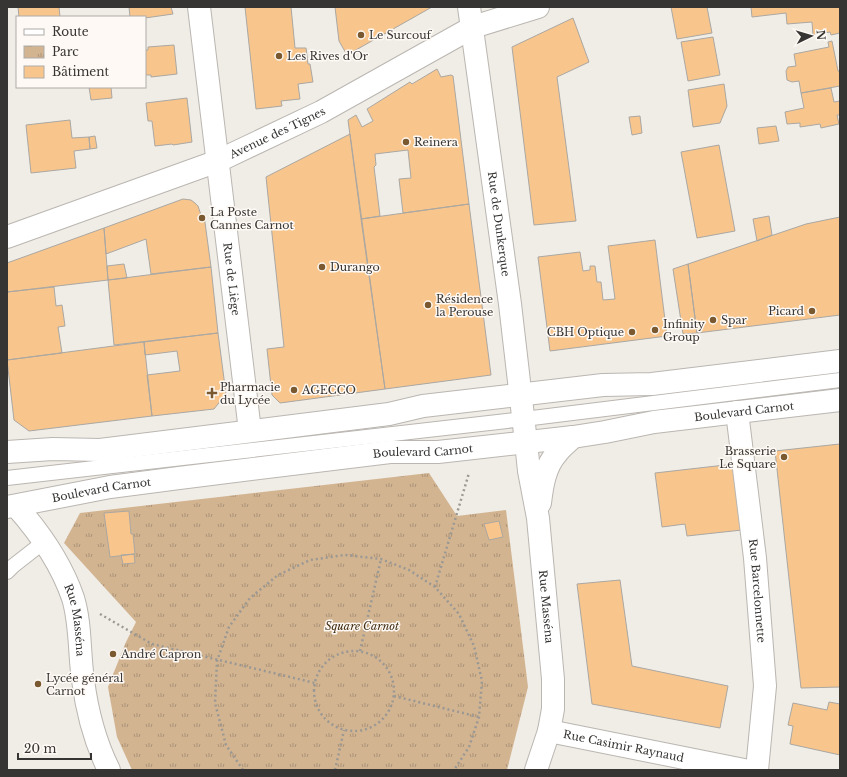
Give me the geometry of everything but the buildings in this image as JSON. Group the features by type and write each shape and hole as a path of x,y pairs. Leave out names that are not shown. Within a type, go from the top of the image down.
{"main road":[{"name":"Rue de Liège","path":"199,7 250,431"},
{"name":"Avenue des Tignes","path":"7,237 218,161 321,112 471,17 538,7"},
{"name":"Rue de Dunkerque","path":"471,17 522,395 526,442"},
{"path":"7,452 53,449 100,450 389,414 423,406 603,385 652,384 840,361"},
{"name":"Boulevard Carnot","path":"11,506 97,490 179,478 390,452 438,452 573,437 654,422 840,400"},
{"name":"Rue Barcelonnette","path":"737,412 755,558 766,686 756,770"},
{"path":"538,518 541,490 551,460 573,437"},
{"name":"Rue Masséna","path":"526,442 538,518 553,679 553,709 549,730 536,770"},
{"name":"Rue Masséna","path":"11,506 45,541 62,571 73,599 77,619 83,679 90,719 109,770"},
{"name":"Rue Casimir Raynaud","path":"549,730 744,770"}],"lane":[{"path":"7,478 524,419 840,380"},
{"path":"7,572 45,541"}],"path":[{"path":"434,587 471,468"},
{"path":"243,770 226,744 215,703 217,660 229,627 250,598 278,575 310,560 345,555 381,559 409,570 434,587 458,614 474,646 482,681 479,717 469,747 454,770"},
{"path":"360,651 381,559"},
{"path":"73,599 152,644 315,683"},
{"path":"360,651 372,655 382,662 390,672 394,684 394,696 390,709 382,720 371,728 358,731 344,730 333,725 324,717 318,707 315,695 315,683 319,672 327,662 337,655 360,651"},
{"path":"394,696 479,717"},
{"path":"335,770 344,730"}],"green space":[{"name":"Square Carnot","path":"429,473 457,516 506,510 528,687 507,770 132,770 117,737 108,687 126,642 136,622 64,543 80,513"}],"place":[{"name":"Le Surcouf","path":"361,35"},
{"name":"Les Rives d'Or","path":"279,56"},
{"name":"Reinera","path":"406,142"},
{"name":"La Poste Cannes Carnot","path":"202,218"},
{"name":"Durango","path":"322,267"},
{"name":"Résidence la Perouse","path":"428,305"},
{"name":"Picard","path":"812,311"},
{"name":"Spar","path":"713,320"},
{"name":"Infinity Group","path":"655,330"},
{"name":"CBH Optique","path":"632,332"},
{"name":"AGECCO","path":"294,390"},
{"name":"Pharmacie du Lycée","path":"212,393"},
{"name":"Brasserie Le Square","path":"784,457"},
{"name":"André Capron","path":"113,654"},
{"name":"Lycée général Carnot","path":"38,684"}]}
